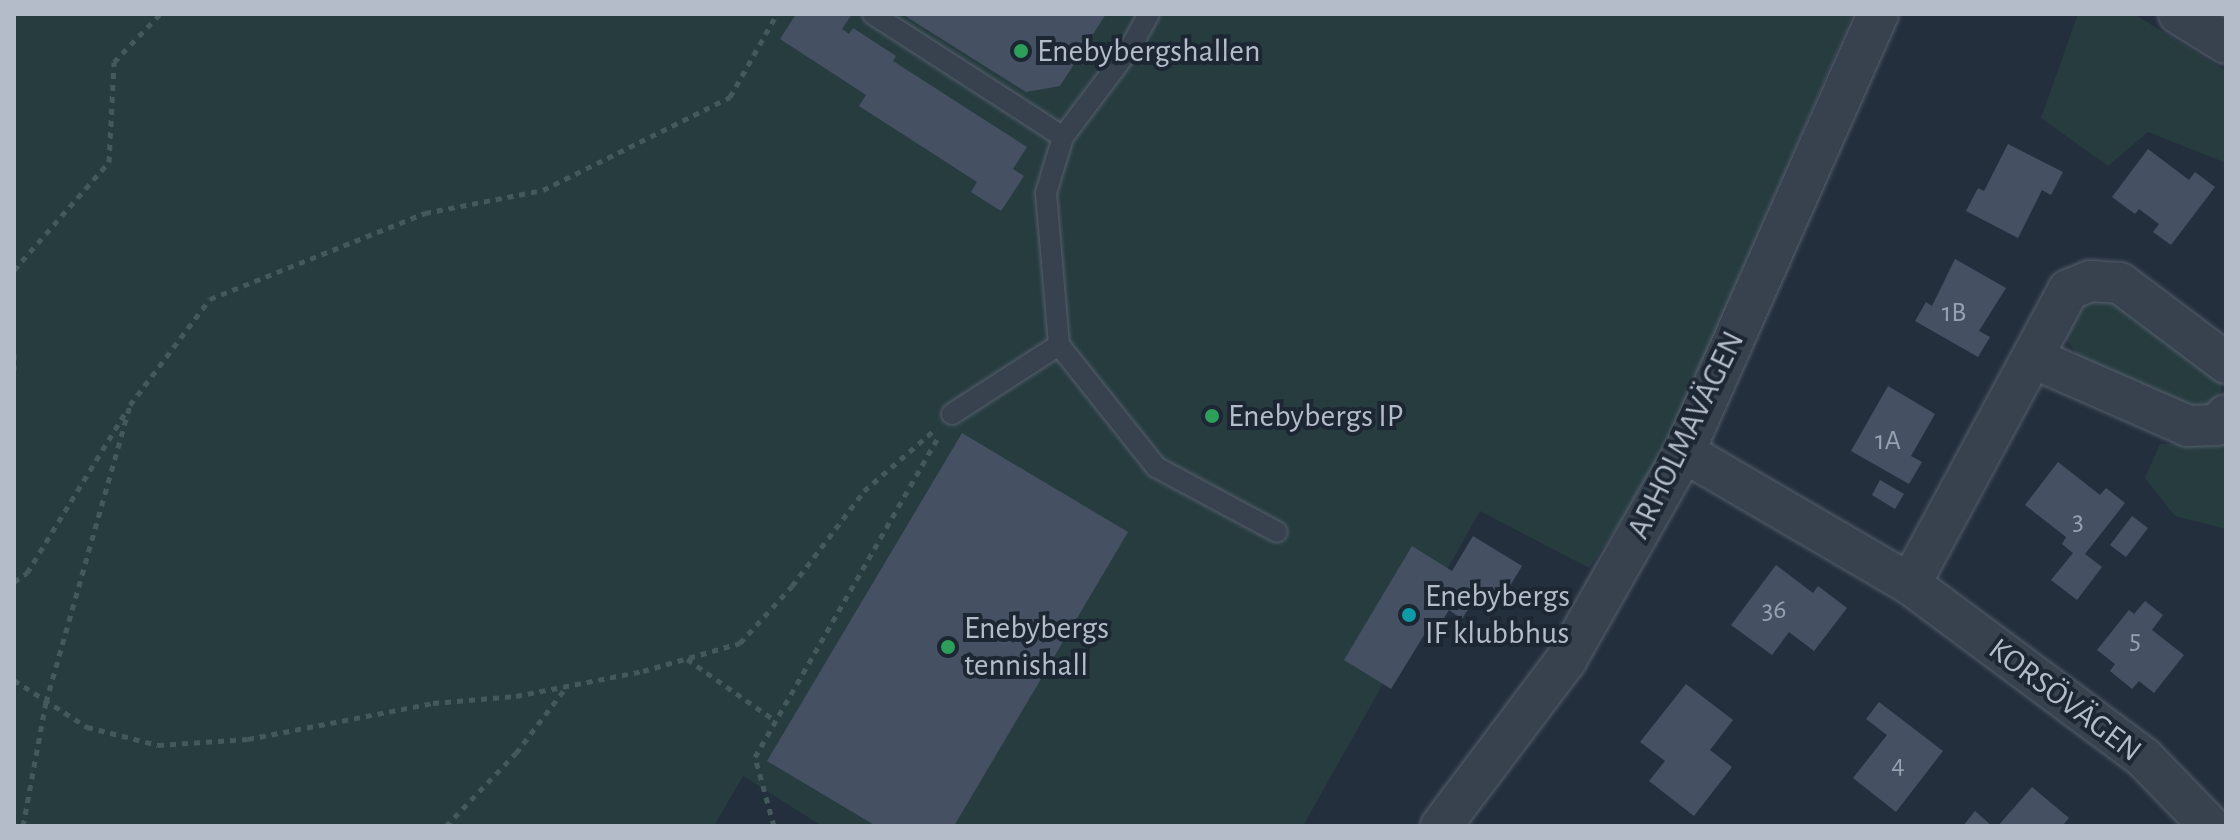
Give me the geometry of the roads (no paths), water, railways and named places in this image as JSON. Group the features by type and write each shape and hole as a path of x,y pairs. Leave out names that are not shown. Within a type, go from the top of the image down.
{"street":[{"name":"ARHOLMAVÄGEN","path":"1441,826 1566,660 1684,452 1878,14"},
{"path":"2179,14 2226,43"},
{"path":"1910,584 2068,290 2090,281 2120,283 2226,363"},
{"path":"2033,358 2188,426 2217,425 2226,415"},
{"name":"KORSÖVÄGEN","path":"1684,452 1910,584 2144,758 2210,826"}],"lane":[{"path":"873,14 1063,137"},
{"path":"1149,14 1130,48 1063,137 1046,193 1059,345 1156,467 1277,532"},
{"path":"952,414 1059,345"}],"place":[{"name":"Enebybergshallen","path":"1021,51"},
{"name":"Enebybergs IP","path":"1212,416"},
{"name":"Enebybergs IF klubbhus","path":"1409,615"},
{"name":"Enebybergs tennishall","path":"948,647"}]}
